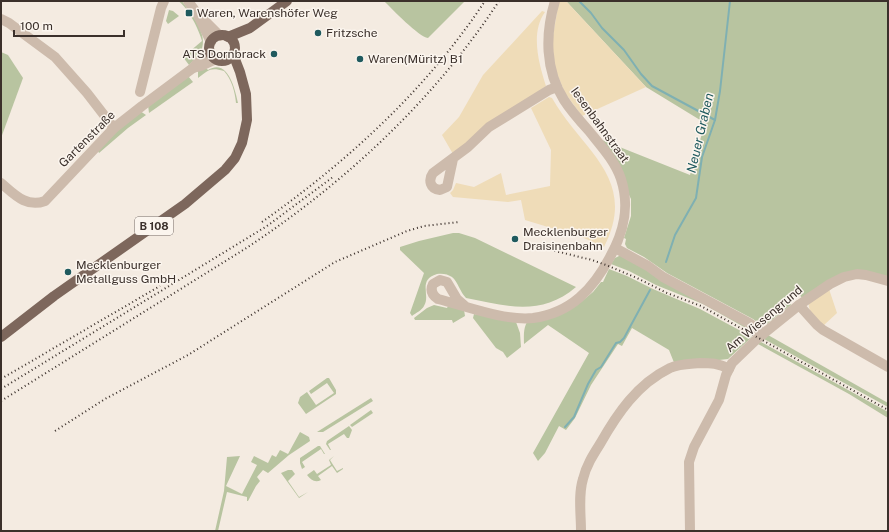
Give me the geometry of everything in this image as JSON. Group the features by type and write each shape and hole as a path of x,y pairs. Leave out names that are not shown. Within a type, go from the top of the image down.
{"main road":[{"path":"241,78 215,53 216,37 250,28 288,1"},
{"path":"215,53 230,58 250,28"},
{"name":"B 108","path":"1,337 60,292 185,204 226,170 235,158 242,143 246,129 247,107 233,42 224,36"}],"street":[{"path":"140,92 164,1"},
{"path":"188,1 198,15 215,53"},
{"name":"Iesenbahnstraat","path":"465,306 514,318 545,316 556,311 574,302 588,290 600,276 615,248 623,228 625,195 620,177 611,159 569,107 557,87 552,74 548,43 549,28 555,1"},
{"path":"198,15 224,36"},
{"path":"1,19 9,23 55,57 87,93 114,128"},
{"name":"Gartenstraße","path":"1,183 27,203 35,204 48,199 114,128 193,68 201,66 215,53"},
{"name":"Iesenbahnstraat","path":"453,158 468,147 489,127 549,90 557,87"},
{"path":"615,248 648,266 663,277 750,323 758,329 762,335"},
{"name":"Am Wiesengrund","path":"690,531 689,462 694,447 719,400 729,369 736,359 762,335 799,305 830,284 850,275 866,275 888,281"},
{"path":"799,305 823,330 888,366"},
{"path":"581,531 580,494 582,480 589,463 623,406 641,388 663,372 674,367 689,364 714,363 729,369"}],"green space":[{"path":"178,1 182,1 194,18 203,38 203,45 200,53 189,65 183,57 202,41 196,25 186,8"},
{"path":"384,1 465,1 428,38 412,28"},
{"path":"566,1 888,1 888,277 866,272 802,298 799,294 789,301 791,305 767,324 761,325 753,319 667,273 644,257 627,248 625,244 626,239 624,238 631,216 631,199 602,140 690,175 705,123 646,87"},
{"path":"169,10 173,11 179,16 168,24 166,21"},
{"path":"1,52 8,55 23,78 1,138"},
{"path":"205,67 208,70 215,67 221,68 225,71 229,77 235,90 238,103 236,103 231,82 224,71 213,69 198,78 198,71"},
{"path":"188,76 193,82 149,113 148,105"},
{"path":"140,111 146,115 128,128 99,153 98,151 117,130"},
{"path":"453,233 459,233 475,238 576,287 563,296 536,306 509,306 466,298 452,277 445,274 437,274 431,277 426,284 426,302 424,306 412,316 410,313 424,273 400,250 400,247"},
{"path":"621,255 754,330 753,332 703,304 656,285 629,271 611,264 615,258"},
{"path":"609,269 700,309 752,337 728,359 675,365 669,350 632,328 622,346 618,344 591,385 575,418 566,430 559,426 545,453 538,461 533,453 589,353 548,325 524,344 525,327 527,322 581,302 593,292 601,282 603,282"},
{"path":"434,305 447,308 448,306 464,310 465,316 453,323 452,320 415,320 414,318 427,308"},
{"path":"474,314 516,322 520,333 521,347 507,358 503,352 496,348 473,318"},
{"path":"768,335 888,403 888,407 764,339"},
{"path":"761,342 888,412 888,418 849,394 758,344"},
{"path":"329,378 336,390 336,394 306,414 298,403 300,397 307,392 316,405 334,393 327,383 311,394 309,391"},
{"path":"371,398 373,401 323,432 317,432"},
{"path":"371,410 373,413 352,427 350,425"},
{"path":"349,426 352,430 349,438 347,438 344,434 328,444 330,450 326,444 327,441"},
{"path":"300,432 309,437 310,441 289,455 268,473 263,470 257,477 260,481 248,501 247,497 227,492 218,531 215,531 224,491 227,457 240,456 226,486 242,494 257,465 251,462 254,456 268,463 272,455 276,457 280,450 288,454"},
{"path":"320,446 325,454 321,449 302,462 305,467 302,469 300,458"},
{"path":"334,456 330,460 337,471 343,469 337,473 332,466 318,476 321,480 317,481 312,480 307,475 314,470 317,474 331,465 329,460"},
{"path":"292,470 295,474 288,481 299,497 308,492 299,498 281,473"}],"sand":[{"path":"559,1 566,1 646,87 582,116 565,93 555,69 552,41"},
{"path":"542,11 545,12 540,20 538,29 537,49 546,86 453,154 442,135 459,117 483,75"},
{"path":"549,97 552,98 564,117 591,150 602,166 611,184 615,202 613,223 604,247 584,238 525,220 521,200 508,202 453,197 450,193 456,183 474,187 501,173 506,195 550,186 551,150 531,108"},
{"path":"829,289 837,313 824,325 822,325 809,309 809,303"}],"waterway":[{"path":"579,1 591,13 602,28 624,50 641,74 652,86 715,120"},
{"name":"Neuer Graben","path":"666,262 675,235 696,198 702,157 715,120 720,91 730,1"},
{"name":"Neuer Graben","path":"565,427 574,417 588,384 596,370 601,367 616,343 620,342 624,338 650,290"}],"railway":[{"path":"262,222 325,174 384,122 437,64 462,34 485,1"},
{"path":"1,401 248,247 285,222 320,195 354,166 417,105 474,37 499,1"},
{"path":"1,389 267,226 333,177"},
{"path":"55,431 105,399 188,355 335,262 407,231 424,226 459,222"},
{"path":"531,245 592,260 606,265 667,293 701,306 888,410"},
{"path":"1,379 160,286"}],"place":[{"name":"Waren, Warenshöfer Weg","path":"189,13"},
{"name":"Fritzsche","path":"318,33"},
{"name":"ATS Dornbrack","path":"274,54"},
{"name":"Waren(Müritz) B1","path":"360,59"},
{"name":"Mecklenburger Draisinenbahn","path":"515,239"},
{"name":"Mecklenburger Metallguss GmbH","path":"68,272"}]}
